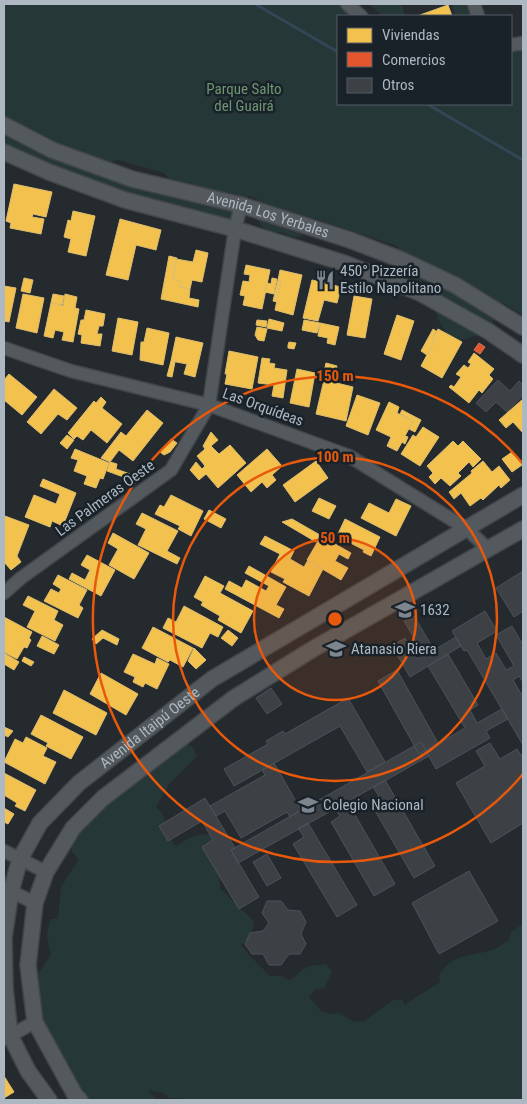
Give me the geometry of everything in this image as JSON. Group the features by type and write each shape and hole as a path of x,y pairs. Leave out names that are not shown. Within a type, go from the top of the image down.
{"street":[{"path":"347,4 360,15"},
{"name":"Avenida Los Yerbales","path":"4,125 52,150 132,179 241,205 350,240 402,260 455,285 523,327"},
{"path":"4,152 49,172 125,200 236,229 344,263 420,293 488,331 523,355"},
{"name":"Las Palmeras Oeste","path":"4,593 21,578 171,470 209,405 241,205"},
{"name":"Las Orquídeas","path":"4,348 71,371 209,405 349,456 467,529 488,549"},
{"name":"Avenida Itaipú Oeste","path":"49,1100 7,1037 5,988 4,938 7,889 20,859 40,823 79,783 212,679 523,495"},
{"name":"Avenida Itaipú Oeste","path":"80,1100 75,1095 35,1022 28,965 35,903 46,872 73,828 103,798 234,698 313,649 523,529"},
{"path":"4,851 46,872"},
{"path":"7,889 35,903"},
{"path":"7,1037 35,1022"}],"green space":[{"name":"Parque Salto del Guairá","path":"4,4 342,4 357,15 337,15 337,105 512,105 512,45 523,41 523,315 503,303 506,312 502,321 493,320 491,331 466,339 456,340 448,336 436,313 441,306 449,303 433,283 424,280 417,284 400,278 397,265 400,253 397,246 313,218 301,237 292,237 284,233 266,231 255,213 257,199 248,196 247,202 232,211 230,223 99,186 4,146","holes":["13,134 109,162 118,160 164,173 170,179 193,184 195,192"]},
{"path":"369,4 402,4 405,15 382,15"},
{"path":"452,4 480,4 479,15 455,15"},
{"path":"185,743 193,747 197,756 170,783 156,807 164,817 164,831 176,846 193,836 202,834 213,835 219,869 220,889 254,922 250,935 241,945 270,976 281,976 289,980 308,967 326,964 332,972 324,988 315,990 309,997 321,1011 329,1014 338,1013 355,1022 364,1021 394,1000 403,1000 404,1005 440,982 439,975 450,963 462,957 498,947 509,940 511,932 523,924 523,1100 188,1100 170,1098 163,1093 147,1090 158,1100 83,1100 34,1008 37,976 51,954 47,936 49,924 51,919 58,919 61,887 79,859 72,852 71,842 99,808"}],"building: Viviendas":[{"path":"448,5 452,15 420,15"},
{"path":"14,184 52,192 46,217 33,214 32,217 44,219 41,234 10,228 11,223 6,221"},
{"path":"73,211 95,216 86,256 68,252 71,239 64,237 68,220 71,221"},
{"path":"120,219 161,230 156,250 136,245 128,280 106,275"},
{"path":"196,250 208,253 202,282 192,280 190,289 180,287 181,281 173,279 176,259 193,262"},
{"path":"169,256 177,258 173,279 181,281 180,287 190,289 189,298 199,300 198,307 161,299"},
{"path":"246,265 270,270 262,309 243,305 245,296 240,295 243,281 249,282 250,275 244,274"},
{"path":"280,270 302,275 293,315 275,310 281,281 278,280"},
{"path":"24,278 33,280 30,293 21,291"},
{"path":"272,278 277,279 274,294 265,292 267,283 271,284"},
{"path":"278,280 281,281 277,302 273,301"},
{"path":"312,280 341,287 337,303 324,300 318,321 303,318"},
{"path":"4,286 16,288 9,322 4,321"},
{"path":"23,294 44,298 37,333 16,328"},
{"path":"53,294 64,296 62,305 51,303"},
{"path":"65,294 77,297 75,308 79,309 73,342 62,340 64,332 55,330 53,338 44,336 51,303 63,306"},
{"path":"354,296 372,299 365,338 347,335"},
{"path":"86,310 105,314 103,326 99,326 97,334 102,334 100,346 81,343 82,335 78,334 81,320 84,320"},
{"path":"397,315 414,321 401,360 384,354"},
{"path":"118,318 138,322 132,355 112,351"},
{"path":"269,319 284,323 282,331 267,328"},
{"path":"257,320 267,321 266,327 256,325"},
{"path":"304,320 320,323 317,333 302,330"},
{"path":"320,323 339,327 335,345 327,343 328,338 318,336"},
{"path":"257,327 267,329 264,341 258,340 255,335"},
{"path":"147,328 169,333 163,365 140,360 141,342 144,342"},
{"path":"433,329 436,331 432,339 435,340 427,355 421,351"},
{"path":"438,329 462,342 442,378 421,366 435,340 432,339"},
{"path":"176,337 203,343 195,377 184,374 187,364 171,361"},
{"path":"289,342 296,343 294,349 288,348"},
{"path":"229,351 258,357 252,389 225,384"},
{"path":"474,353 494,369 489,375 493,379 482,393 479,390 469,403 449,387 451,385 454,387 461,377 456,374 464,365 468,368 471,364 468,362"},
{"path":"262,358 270,359 269,363 275,364 274,368 287,370 283,398 272,396 274,385 258,383"},
{"path":"171,361 175,362 172,377 167,376"},
{"path":"326,363 337,366 335,375 324,372"},
{"path":"297,369 315,373 309,407 290,403"},
{"path":"9,374 37,397 22,415 4,400 4,380"},
{"path":"324,380 353,387 346,421 316,414"},
{"path":"54,389 77,408 67,420 58,414 41,434 27,422"},
{"path":"357,395 380,403 368,435 346,426"},
{"path":"101,397 106,402 102,408 122,424 107,443 91,430 83,440 77,436 74,439 68,433 94,401 96,403"},
{"path":"523,399 523,433 513,422 506,428 499,420"},
{"path":"389,402 399,407 397,413 413,421 405,436 408,437 405,444 402,442 397,451 387,446 391,437 376,430"},
{"path":"147,410 163,423 133,461 119,450 110,462 101,458 121,432 126,436"},
{"path":"402,410 421,420 415,432 409,429 413,421 400,414"},
{"path":"423,427 439,437 420,466 401,454 413,435 416,437"},
{"path":"211,432 218,440 211,446 219,454 230,445 246,463 218,488 206,474 199,480 190,470 196,462 202,469 205,466 197,456 205,449 203,446"},
{"path":"67,435 74,440 67,449 60,443"},
{"path":"171,439 177,443 170,452 164,455 160,452"},
{"path":"453,441 458,446 463,441 481,459 473,467 469,462 458,473 461,476 450,486 441,478 435,484 429,477 433,473 427,466"},
{"path":"75,449 109,463 103,479 100,478 96,488 84,484 87,476 74,471 78,460 71,458"},
{"path":"267,449 282,466 272,475 276,480 267,488 262,482 251,492 237,475"},
{"path":"512,452 522,465 512,472 502,459"},
{"path":"316,461 328,478 295,502 283,485"},
{"path":"483,461 492,472 499,466 510,480 501,488 499,485 483,500 481,498 470,506 461,493 454,499 449,492"},
{"path":"110,462 117,464 116,469 130,474 129,479 107,471"},
{"path":"43,479 76,493 63,526 52,521 50,527 25,517 34,495 56,504 60,494 40,486"},
{"path":"171,495 203,511 191,536 178,529 180,526 155,514 160,505 164,507"},
{"path":"319,498 336,506 329,519 312,511"},
{"path":"396,499 411,506 396,536 361,518 369,503 389,513"},
{"path":"209,510 226,519 221,528 204,519"},
{"path":"142,513 178,531 167,551 180,558 177,564 138,545 146,529 136,524"},
{"path":"5,516 29,525 17,556 21,562 11,570 4,562"},
{"path":"292,519 320,535 316,542 282,522"},
{"path":"345,519 380,537 371,556 363,552 364,550 337,536"},
{"path":"113,533 149,553 134,579 109,565 118,549 108,543"},
{"path":"265,536 294,551 290,559 304,567 308,560 323,569 309,596 283,582 285,579 271,572 280,554 260,544"},
{"path":"321,536 351,553 348,559 339,554 335,561 348,568 341,580 307,560"},
{"path":"87,555 115,570 101,596 69,579 72,573 85,580 90,570 81,565"},
{"path":"249,566 286,587 276,605 284,609 279,618 225,589 229,581 242,588 246,580 266,591 269,586 245,573"},
{"path":"58,575 87,590 79,605 83,608 78,618 44,601 51,589 59,593 61,589 53,584"},
{"path":"205,576 224,586 220,593 253,611 241,633 218,620 220,616 201,605 203,602 194,597"},
{"path":"28,596 58,611 54,620 63,625 55,641 27,627 35,611 23,605"},
{"path":"184,606 223,627 218,637 210,633 202,648 163,628 168,618 176,622"},
{"path":"4,617 32,632 27,648 24,647 17,659 4,652"},
{"path":"153,627 193,648 183,667 170,660 168,662 142,648"},
{"path":"102,630 119,639 117,645 103,638 96,644 92,639"},
{"path":"228,630 238,638 232,646 221,638"},
{"path":"42,636 59,645 54,654 37,646"},
{"path":"194,648 206,660 196,669 188,661"},
{"path":"4,653 19,662 14,670 4,664"},
{"path":"133,654 155,664 157,658 169,664 157,689 145,683 143,687 133,682 135,677 124,672"},
{"path":"24,657 34,662 31,666 22,661"},
{"path":"101,673 138,694 126,715 90,694"},
{"path":"64,690 107,713 96,735 53,713"},
{"path":"41,715 83,737 71,759 46,746 48,743 31,734"},
{"path":"4,727 13,731 8,737 4,735"},
{"path":"26,737 47,748 43,756 56,762 45,784 4,762 15,739 23,743"},
{"path":"4,773 36,790 25,811 15,806 17,803 4,795"},
{"path":"4,808 14,814 8,824 4,822"},
{"path":"4,1076 14,1092 4,1098"}],"building: Comercios":[{"path":"479,343 485,347 480,354 474,350"}],"building: Otros":[{"path":"498,380 510,391 519,381 523,385 523,395 507,412 496,402 486,412 476,403"},
{"path":"523,571 523,611 514,617 496,588"},
{"path":"485,611 497,631 477,643 486,659 496,653 506,670 514,666 496,635 512,626 523,645 523,682 519,676 513,680 523,697 523,745 467,650 464,651 452,631"},
{"path":"414,616 434,650 456,637 461,646 410,677 392,646 405,638 417,659 424,655 404,621"},
{"path":"448,654 478,705 470,710 477,723 502,709 508,719 486,731 490,738 436,769 426,751 465,728 428,666"},
{"path":"397,670 438,743 419,754 378,681"},
{"path":"271,688 282,704 267,714 256,698"},
{"path":"348,698 385,762 367,772 340,726 234,786 224,769 268,744 266,741 283,731 285,734"},
{"path":"421,742 429,756 238,863 231,850"},
{"path":"490,743 500,759 517,749 523,758 523,823 491,843 456,783 485,766 476,751"},
{"path":"274,763 301,810 290,817 287,812 241,838 225,811 216,816 210,806 265,775 262,770"},
{"path":"385,780 435,866 414,878 370,802 379,796 373,787"},
{"path":"205,798 235,848 231,850 259,897 239,909 202,847 213,840 202,821 168,841 159,826"},
{"path":"347,801 395,884 374,896 331,822 340,816 335,808"},
{"path":"308,823 357,905 337,917 293,844 304,837 298,828"},
{"path":"267,854 281,878 267,886 253,862"},
{"path":"469,871 498,921 439,954 412,903"},
{"path":"267,901 281,901 288,910 300,911 306,922 301,934 306,944 300,954 289,954 281,965 269,965 263,954 252,954 245,944 250,933 263,931 269,923 262,913"}],"waterway":[{"path":"255,4 337,51"},
{"path":"429,105 523,160"}],"place":[{"name":"450° Pizzería Estilo Napolitano","path":"325,280"},
{"name":"1632","path":"405,610"},
{"name":"Atanasio Riera","path":"336,649"},
{"name":"Colegio Nacional","path":"308,805"}]}
